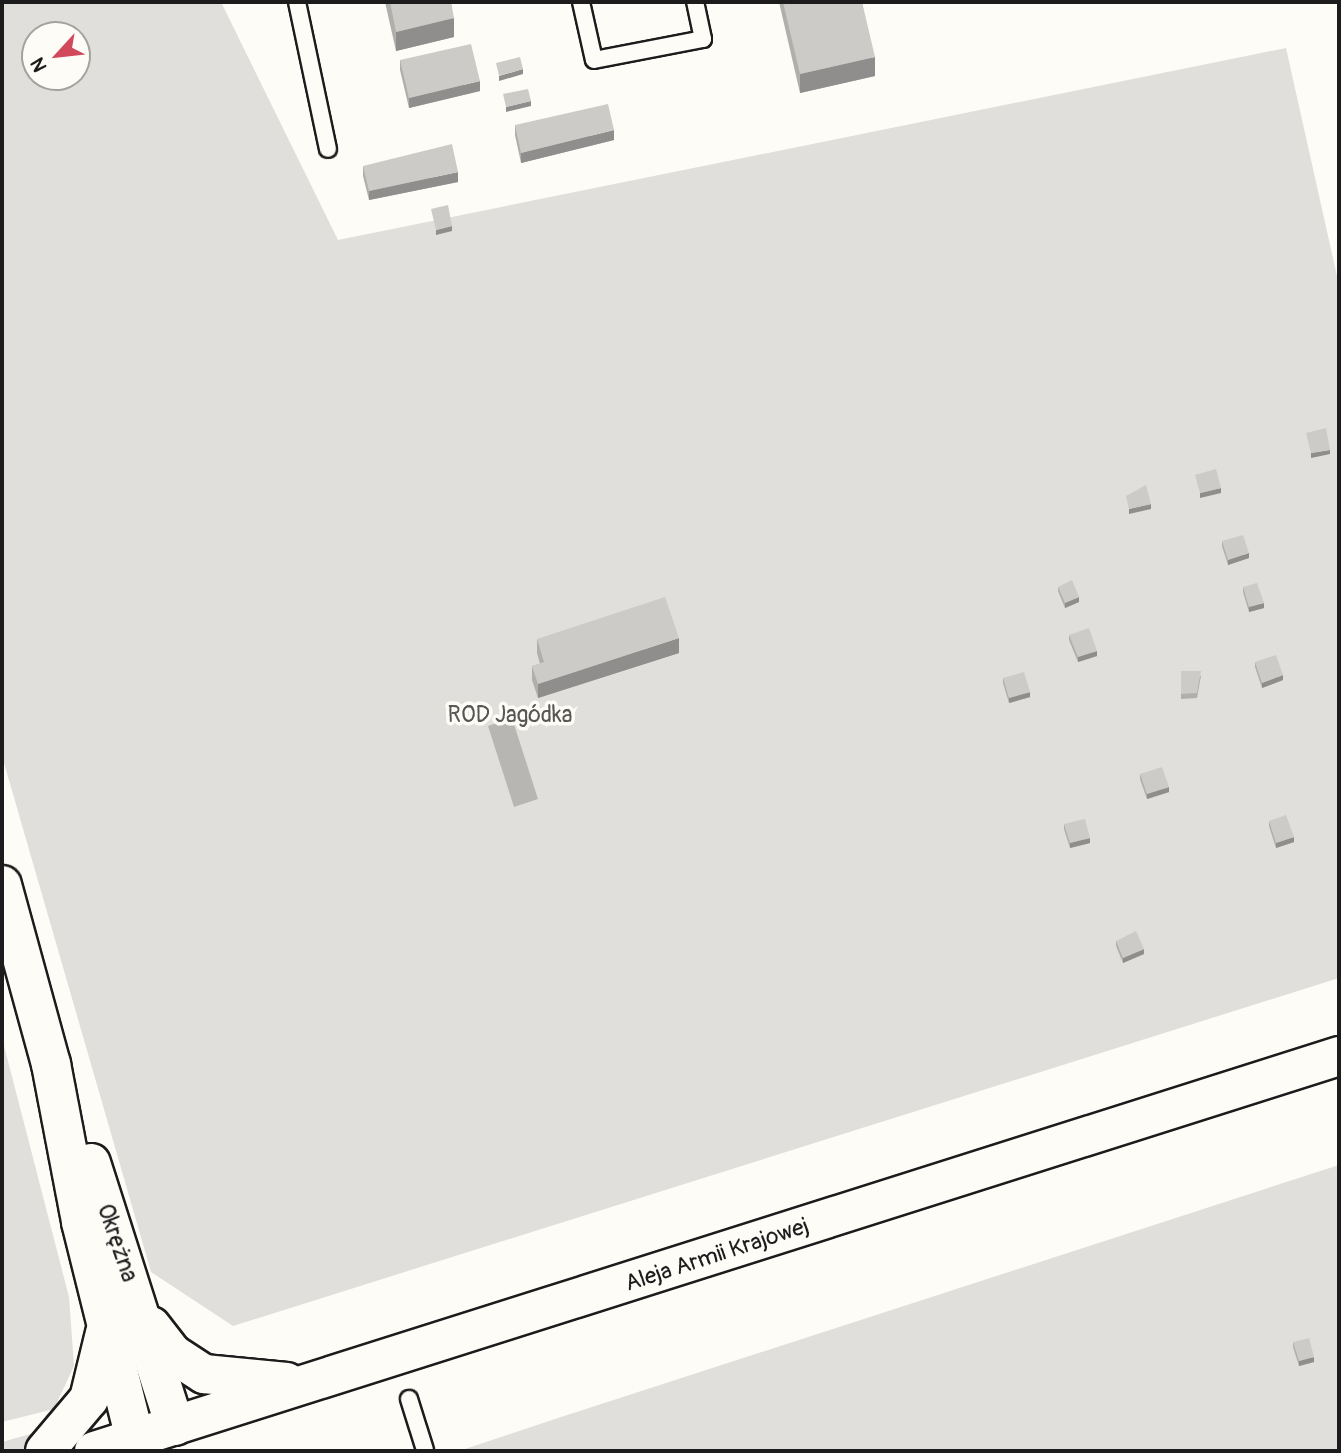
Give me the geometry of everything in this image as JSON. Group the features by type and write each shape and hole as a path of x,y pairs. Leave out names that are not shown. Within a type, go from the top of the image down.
{"street":[{"name":"Okrężna","path":"2,885 51,1064 82,1222 124,1312 156,1432"},
{"name":"Aleja Armii Krajowej","path":"94,1451 338,1378 1339,1056"},
{"path":"45,1451 89,1399 124,1312 173,1354 211,1376 263,1385 338,1378"}],"lane":[{"path":"297,2 328,149"},
{"path":"581,2 594,60 703,39 695,2"},
{"path":"409,1399 425,1450"}],"green space":[{"name":"ROD Jagódka","path":"2,2 221,2 338,240 1286,48 1339,285 1339,978 233,1326 151,1272 2,756"},
{"path":"2,1038 69,1297 74,1366 54,1409 2,1422"},
{"path":"1339,1165 1339,1451 459,1451 555,1419"},
{"path":"48,1429 22,1451 2,1451 2,1442"}],"shaded area":[{"path":"512,718 538,799 514,807 488,726"}],"building":[{"path":"390,2 451,2 454,18 396,32"},
{"path":"783,2 862,2 875,57 800,74"},
{"path":"471,44 480,81 409,98 400,60"},
{"path":"520,57 523,69 499,76 496,63"},
{"path":"528,89 531,101 506,107 503,94"},
{"path":"608,104 614,130 521,153 515,125"},
{"path":"452,144 458,172 369,191 363,166"},
{"path":"448,205 452,226 436,230 431,209"},
{"path":"1326,428 1330,450 1311,453 1306,433"},
{"path":"1216,469 1221,488 1200,493 1195,475"},
{"path":"1146,485 1151,504 1129,509 1126,496"},
{"path":"1243,535 1249,553 1228,560 1222,541"},
{"path":"1072,580 1079,597 1065,603 1058,587"},
{"path":"1257,583 1264,603 1249,607 1243,587"},
{"path":"665,597 679,638 538,684 532,666 544,662 537,639"},
{"path":"1089,628 1097,651 1078,657 1069,635"},
{"path":"1276,655 1283,675 1262,683 1255,662"},
{"path":"1181,671 1201,671 1197,693 1181,694"},
{"path":"1024,672 1030,692 1009,698 1003,678"},
{"path":"1162,767 1169,787 1147,794 1140,774"},
{"path":"1286,815 1294,837 1276,843 1269,821"},
{"path":"1085,819 1090,838 1070,843 1064,824"},
{"path":"1136,931 1144,949 1123,958 1116,941"},
{"path":"1309,1338 1314,1357 1299,1361 1293,1342"}]}
